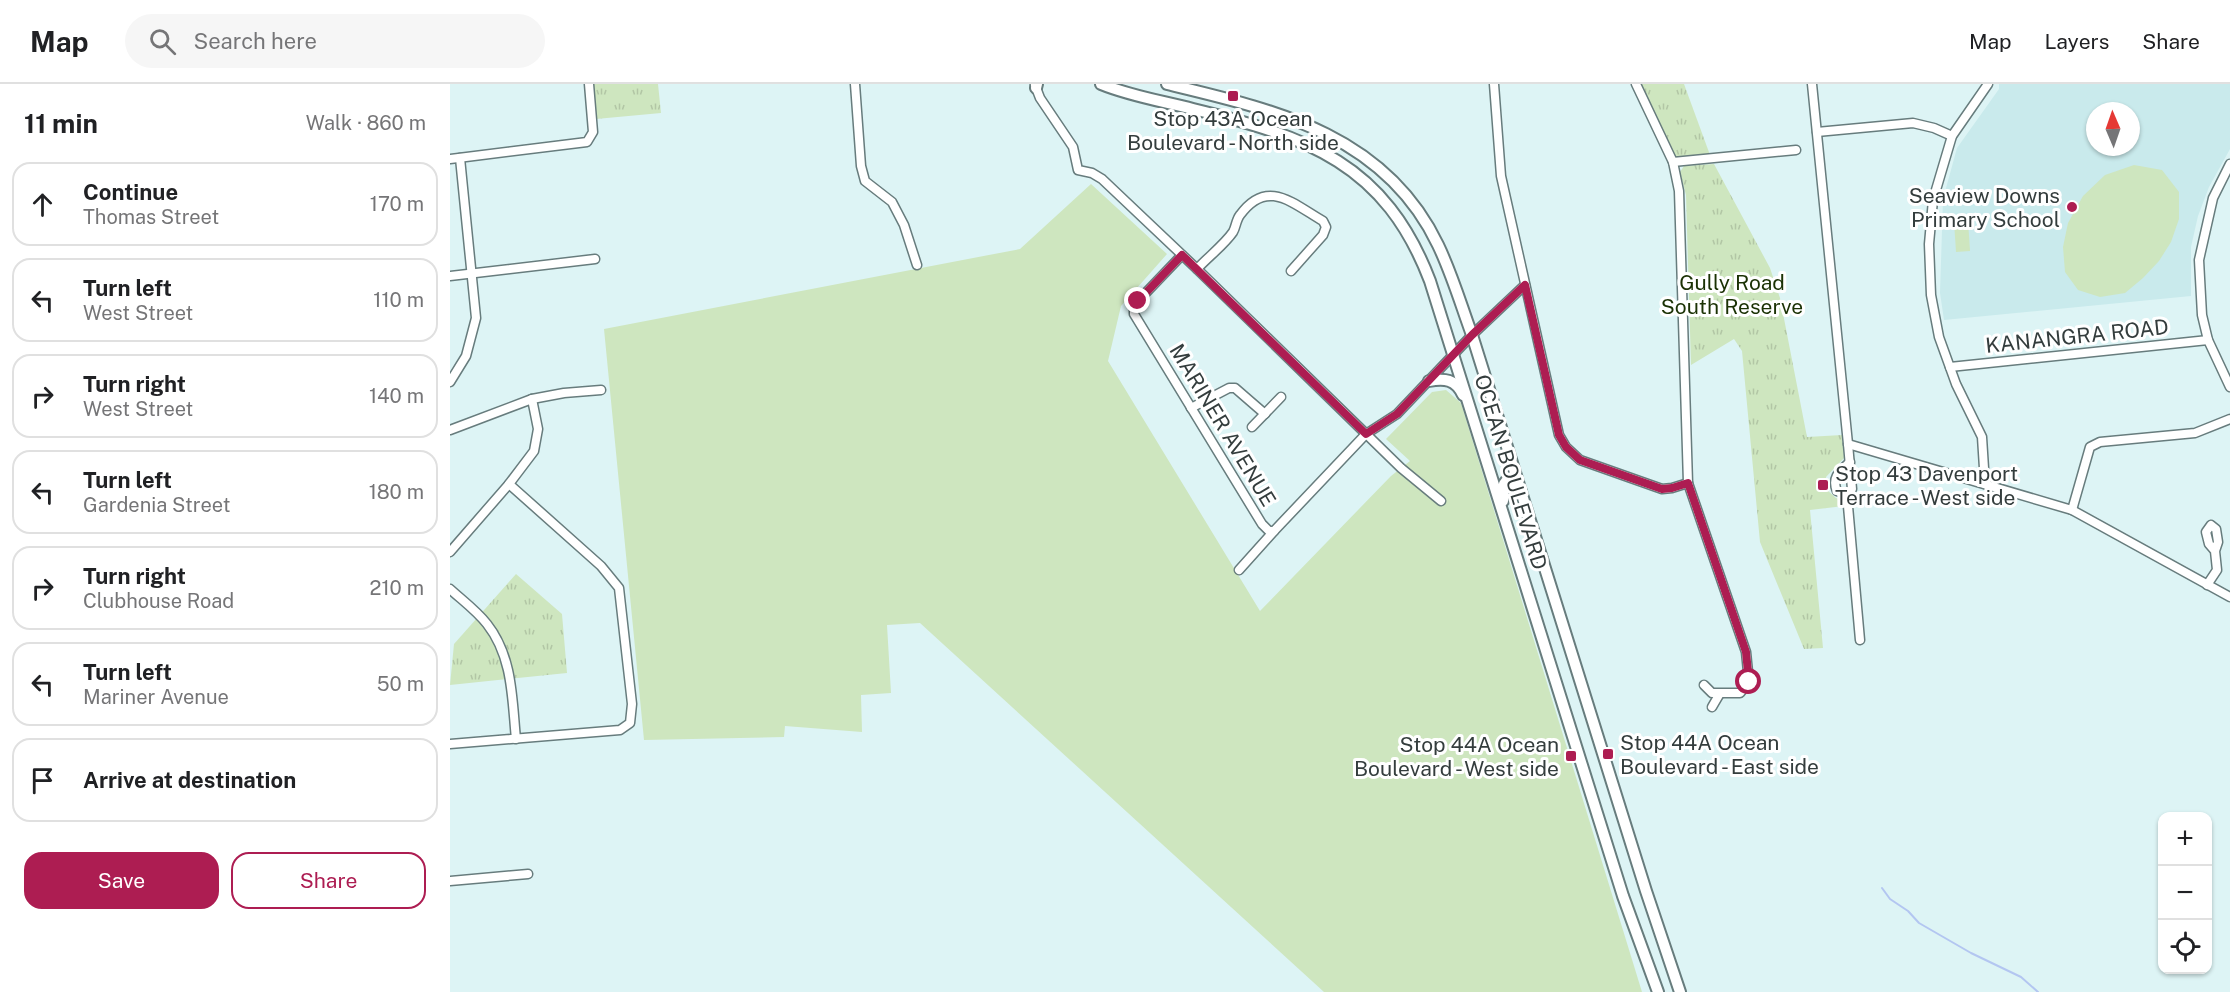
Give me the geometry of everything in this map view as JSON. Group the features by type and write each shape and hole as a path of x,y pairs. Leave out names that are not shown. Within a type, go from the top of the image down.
{"main road":[{"name":"OCEAN BOULEVARD","path":"1101,84 1266,129 1323,151 1367,184 1389,206 1404,226 1419,254 1454,355 1623,896 1658,992"},
{"name":"OCEAN BOULEVARD","path":"1167,84 1272,111 1333,136 1380,170 1403,193 1422,216 1438,243 1472,335 1517,485 1680,992"},
{"path":"1429,381 1449,380 1455,384 1461,389 1473,417"},
{"path":"1506,522 1503,500 1504,484 1507,480 1511,480 1517,485"}],"street":[{"path":"450,159 587,142 593,132 589,84"},
{"path":"855,84 861,166 865,181 892,202 904,225 917,265"},
{"path":"1494,84 1502,176 1559,435 1566,447 1580,460 1662,489 1688,483"},
{"path":"1636,84 1673,162 1679,191 1688,483 1746,652 1749,682 1740,693 1719,695 1710,693 1704,685"},
{"path":"1812,84 1850,462 1852,489 1847,495 1860,640"},
{"path":"1985,484 1982,437 1939,337 1931,295 1929,244 1933,200 1952,136 1988,84"},
{"path":"1036,85 1040,98 1073,147 1078,170 1092,173 1102,179 1366,434 1441,501"},
{"path":"1817,132 1913,123 1934,128 1952,136"},
{"path":"1673,162 1796,150"},
{"path":"450,382 466,356 476,318 460,158"},
{"path":"2229,384 2208,340 2202,315 2199,260 2213,198 2230,164"},
{"path":"1197,269 1233,232 1238,216 1256,198 1265,195 1284,199 1323,221 1326,227 1323,235 1291,271"},
{"name":"MARINER AVENUE","path":"1182,255 1138,301 1134,314 1262,524 1269,531 1274,531 1366,434 1397,414 1472,335 1525,285"},
{"path":"450,276 596,260"},
{"name":"KANANGRA ROAD","path":"1950,367 2208,340"},
{"path":"1191,408 1229,388 1234,388 1265,414"},
{"path":"450,430 532,399 564,393 601,390"},
{"path":"1252,427 1281,398"},
{"path":"450,552 509,484 534,451 538,429 532,399"},
{"path":"2072,510 2090,447 2100,442 2195,432 2230,419"},
{"path":"1848,444 2072,510 2230,597"},
{"path":"1847,495 1837,491 1834,484 1835,476 1850,462"},
{"path":"450,744 620,730 630,723 632,704 619,588 602,566 509,484"},
{"path":"1239,570 1274,531"},
{"path":"2207,585 2217,570 2215,551"},
{"path":"450,589 487,623 501,646 510,676 516,739"},
{"path":"1712,707 1719,695"},
{"path":"450,880 528,874"}],"shaded area":[{"name":"Seaview Downs Primary School","path":"1999,84 2230,84 2230,149 2209,187 2198,216 2191,247 2191,296 1944,320 1940,293 1943,199 1957,148 1999,89"}],"green space":[{"path":"592,84 658,84 661,113 596,119"},
{"path":"1639,84 1684,84 1710,155 1675,158"},
{"name":"Gully Road South Reserve","path":"1714,164 1770,268 1780,298 1807,437 1842,435 1844,458 1826,477 1826,489 1836,498 1843,500 1844,506 1810,510 1823,648 1804,649 1760,542 1742,351 1734,339 1691,365 1686,195 1680,172 1684,166"},
{"path":"2134,165 2162,170 2179,192 2179,219 2171,242 2159,261 2125,293 2100,297 2078,290 2065,272 2063,247 2068,223 2083,196 2105,175"},
{"path":"1091,184 1167,254 1121,306 1108,361 1260,611 1391,476 1410,461 1386,439 1432,392 1446,390 1461,403 1642,992 1324,992 920,623 887,625 891,693 861,695 862,732 785,726 784,737 644,740 604,329 1020,249"},
{"path":"1968,220 1970,251 1956,252 1954,221"},
{"path":"516,574 562,614 567,673 450,685 454,644"}],"waterway":[{"path":"1882,888 1890,899 1908,911 1919,923 1971,953 2021,977 2038,992"}],"place":[{"name":"Stop 43A Ocean Boulevard - North side","path":"1233,96"},
{"name":"Seaview Downs Primary School","path":"2072,207"},
{"name":"Stop 43 Davenport Terrace - West side","path":"1823,485"},
{"name":"Stop 44A Ocean Boulevard - East side","path":"1608,754"},
{"name":"Stop 44A Ocean Boulevard - West side","path":"1571,756"}],"route":[{"path":"1138,301 1182,255 1366,434 1397,414 1472,335 1525,285 1559,435 1566,447 1580,460 1662,489 1688,483 1746,652 1749,682"}]}
